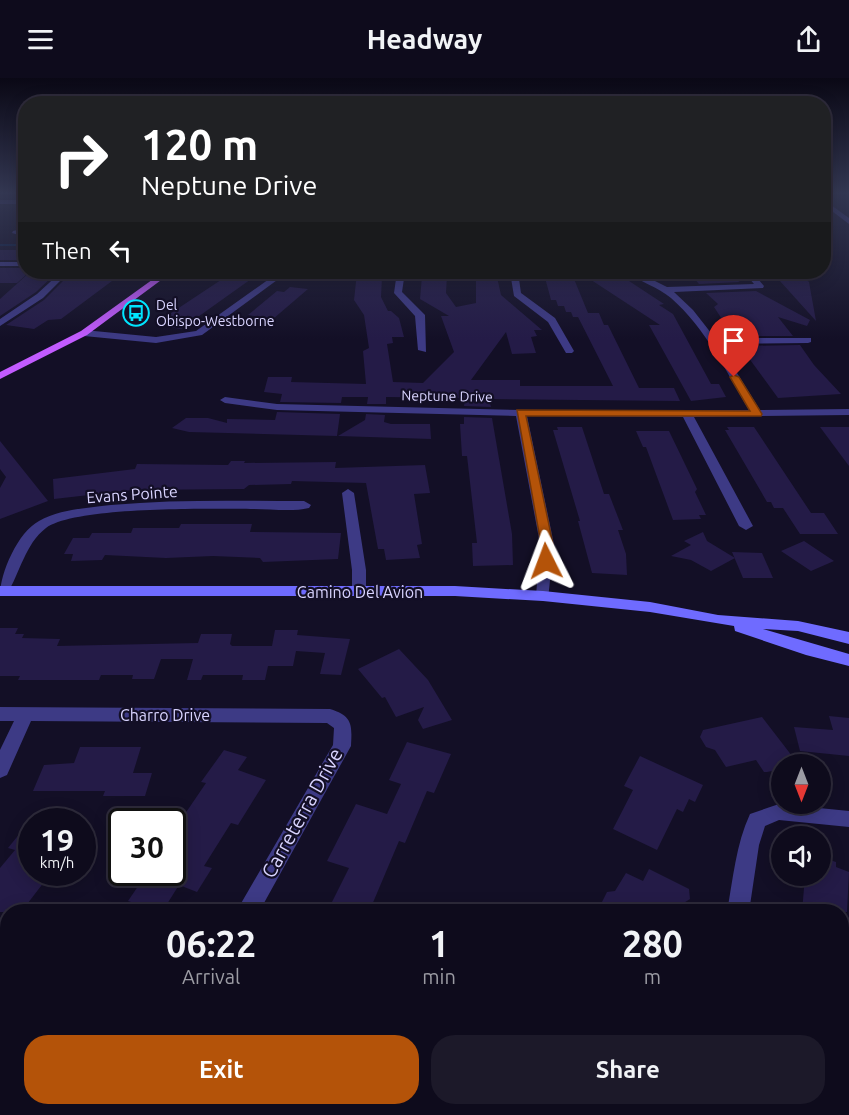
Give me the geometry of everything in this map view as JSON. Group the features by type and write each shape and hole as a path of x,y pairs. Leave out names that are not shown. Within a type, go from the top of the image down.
{"main road":[{"path":"0,376 84,333 158,279"},
{"name":"Camino Del Avion","path":"1,591 359,593 455,591 543,596 650,607 718,620 798,626 849,638"},
{"name":"Camino Del Avion","path":"718,620 812,651 849,660"}],"street":[{"path":"0,264 18,264"},
{"path":"0,323 40,296 58,279"},
{"path":"84,333 137,341 183,338 199,333 274,279"},
{"path":"400,279 398,293 420,315 423,350"},
{"path":"515,279 517,294 552,320 569,351"},
{"path":"645,279 666,290 689,308 757,414"},
{"path":"666,290 760,286 754,279"},
{"path":"712,341 808,340"},
{"name":"Neptune Drive","path":"225,400 277,407 521,412 757,414 849,412"},
{"path":"521,412 547,544 543,596"},
{"path":"687,414 746,526"},
{"path":"348,494 359,593"},
{"name":"Evans Pointe","path":"1,591 29,537 45,522 72,515 133,508 303,505"},
{"name":"Charro Drive","path":"0,714 330,716"},
{"path":"0,770 25,715"},
{"name":"Carreterra Drive","path":"252,904 342,746 343,725 330,716"},
{"path":"739,904 749,845 757,820 779,812 849,819"}],"building":[{"path":"0,250 18,250 18,260 0,260"},
{"path":"0,268 18,268 18,279 22,279 17,283 0,283"},
{"path":"22,279 50,279 36,292 0,316 0,299"},
{"path":"65,279 115,279 61,319 48,320 34,329 6,325 44,300"},
{"path":"222,279 251,279 181,329 161,326 170,320 162,319"},
{"path":"356,279 382,279 381,297 388,311 399,318 404,337 392,337 393,343 387,344 393,382 423,383 454,352 441,316 449,316 420,299 422,279 447,279 446,293 456,307 476,303 476,279 497,279 501,295 542,330 534,330 537,336 531,337 536,353 512,354 506,332 471,380 520,380 520,386 613,386 578,317 573,317 571,312 566,312 564,306 558,306 556,300 551,300 545,279 574,279 588,313 599,313 604,325 608,325 639,388 674,388 680,401 489,399 491,407 464,406 465,398 386,397 386,404 367,404 368,397 342,397 341,403 280,402 282,394 264,392 268,377 292,377 291,382 366,384 363,351 369,348 364,315 354,300"},
{"path":"590,279 629,281 664,304 659,305 673,314 711,384 719,384 726,397 691,401 649,325 660,325"},
{"path":"695,279 735,279 740,282 699,284"},
{"path":"782,279 806,279 809,282 816,321 780,281 784,281"},
{"path":"290,287 308,289 273,319 248,315 277,291 284,292"},
{"path":"756,291 810,320 807,326 778,317 793,336 733,336 714,307 718,304 706,293"},
{"path":"800,345 814,365 841,394 778,398 740,346"},
{"path":"277,412 340,414 337,436 189,432 172,428 186,418 208,418 227,423 227,419 275,420"},
{"path":"366,414 385,415 384,422 391,424 430,424 431,439 338,436 365,420"},
{"path":"464,417 492,418 512,534 513,565 473,566 472,543 477,543 467,456 462,456 460,424 464,424"},
{"path":"557,427 582,427 604,494 609,494 623,530 618,530 626,554 627,575 592,573 578,521 580,521 553,430 558,430"},
{"path":"727,427 754,427 811,513 824,513 838,534 800,534 783,508 774,508 771,502 767,502 725,430 729,430"},
{"path":"820,427 849,427 849,466"},
{"path":"636,431 669,431 697,489 695,492 706,515 699,515 701,519 673,520 646,447 643,447"},
{"path":"0,441 48,501 0,519 0,488 6,477 0,469"},
{"path":"231,461 245,461 244,463 336,462 335,468 425,465 430,493 414,494 422,544 417,545 420,558 386,560 384,549 378,549 366,483 292,481 291,484 249,485 244,489 133,490 54,499 53,479 135,469 137,464 228,465"},
{"path":"181,524 252,524 250,532 341,533 338,559 263,562 260,558 213,556 166,558 105,555 102,560 71,561 73,554 64,554 73,538 89,538 92,533 131,533 133,528 179,528"},
{"path":"703,532 707,541 735,558 711,571 691,560 671,556 691,545 684,541"},
{"path":"804,541 834,561 811,571 781,551"},
{"path":"732,552 762,553 773,578 743,578"},
{"path":"0,628 18,628 15,634 24,634 22,638 60,639 57,646 198,643 201,634 232,634 230,644 232,646 272,646 275,630 298,630 297,635 350,639 341,675 320,674 325,653 296,651 293,666 268,666 265,680 242,680 243,675 203,675 201,680 187,680 193,659 161,659 154,679 132,679 133,675 101,675 99,680 18,680 20,676 0,676"},
{"path":"399,649 428,680 452,720 423,729 418,720 424,707 396,717 385,697 382,698 358,669"},
{"path":"829,716 849,718 849,756 800,751 794,727 833,730"},
{"path":"762,717 791,754 771,754 771,771 764,772 756,760 726,767 715,750 706,747 700,737 703,730"},
{"path":"407,742 451,754 434,793 427,791 405,843 399,841 372,904 331,904 349,868 327,861 356,804 387,814 401,784 389,780"},
{"path":"80,747 141,747 133,773 152,773 145,796 103,796 105,791 33,791 44,765 74,763"},
{"path":"224,750 247,757 238,770 266,780 238,825 231,823 204,866 212,868 197,892 182,886 186,886 186,812 206,783 201,782"},
{"path":"640,756 703,785 695,802 689,799 683,812 677,809 657,850 613,829 633,790 624,786"},
{"path":"18,836 18,886 41,886 27,904 0,904 0,868 15,850 8,848"},
{"path":"831,860 836,862 836,867 849,872 847,904 803,904 804,886 831,886"},
{"path":"649,869 689,889 690,899 682,904 601,904 607,892 615,891 626,873 643,881"},
{"path":"138,886 178,886 167,904 137,904 128,901"}],"waterway":[{"path":"0,245 18,245"}],"place":[{"name":"Del Obispo-Westborne","path":"136,313"}],"route":[{"path":"546,561 547,544 521,412 757,414 734,377"}]}
